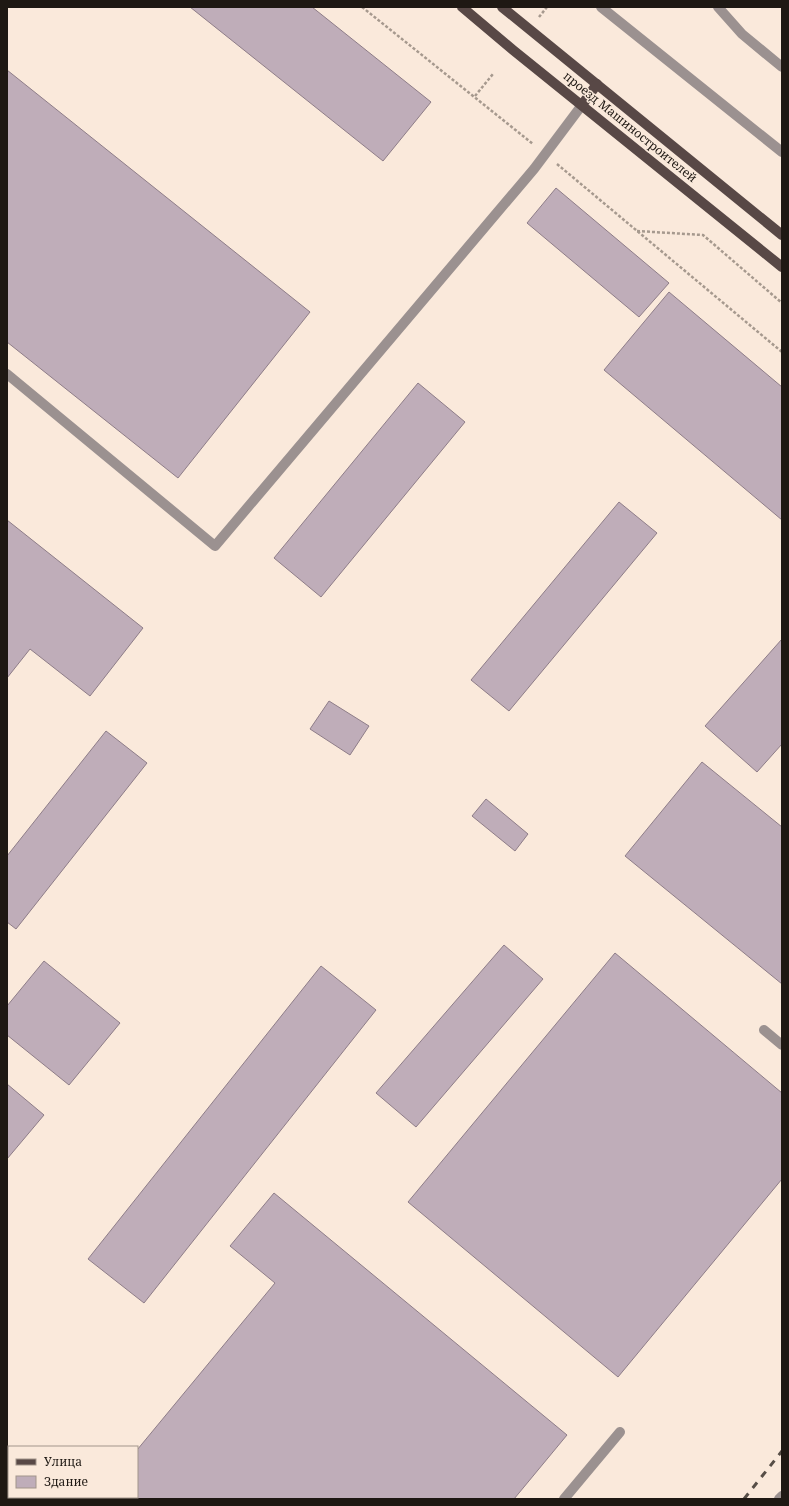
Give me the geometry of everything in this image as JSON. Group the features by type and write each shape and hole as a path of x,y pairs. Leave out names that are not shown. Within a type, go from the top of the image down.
{"main road":[{"name":"проезд Машиностроителей","path":"462,7 782,267"},
{"name":"проезд Машиностроителей","path":"502,7 782,234"},
{"path":"582,105 597,84"}],"lane":[{"path":"601,7 782,152"},
{"path":"718,7 742,34 782,67"},
{"path":"7,374 215,546 546,155 582,105"},
{"path":"764,1030 782,1045"},
{"path":"564,1499 620,1432"},
{"path":"779,1499 782,1496"}],"path":[{"path":"362,7 475,96 782,352"},
{"path":"536,21 547,7"},
{"path":"475,96 493,74"},
{"path":"637,231 703,235 782,303"}],"building":[{"path":"190,7 312,7 431,102 383,161"},
{"path":"7,70 310,312 178,478 7,342"},
{"path":"556,188 669,283 639,317 527,223"},
{"path":"669,292 782,387 782,520 604,370"},
{"path":"418,383 465,422 321,597 274,558"},
{"path":"619,502 657,533 509,711 471,680"},
{"path":"7,520 143,628 90,696 30,649 7,678"},
{"path":"782,639 782,744 757,772 705,726"},
{"path":"329,701 369,726 350,755 310,729"},
{"path":"106,731 147,763 16,929 7,922 7,856"},
{"path":"702,762 782,827 782,984 625,856"},
{"path":"486,799 528,834 515,851 472,816"},
{"path":"504,945 543,979 416,1127 376,1093"},
{"path":"615,953 782,1093 782,1179 618,1377 408,1202"},
{"path":"44,961 120,1023 69,1085 7,1035 7,1006"},
{"path":"321,966 376,1010 144,1303 88,1259"},
{"path":"7,1084 44,1115 7,1159"},
{"path":"274,1193 567,1435 514,1499 97,1499 138,1498 138,1449 275,1283 230,1246"}],"railway":[{"path":"744,1499 782,1451"}]}
